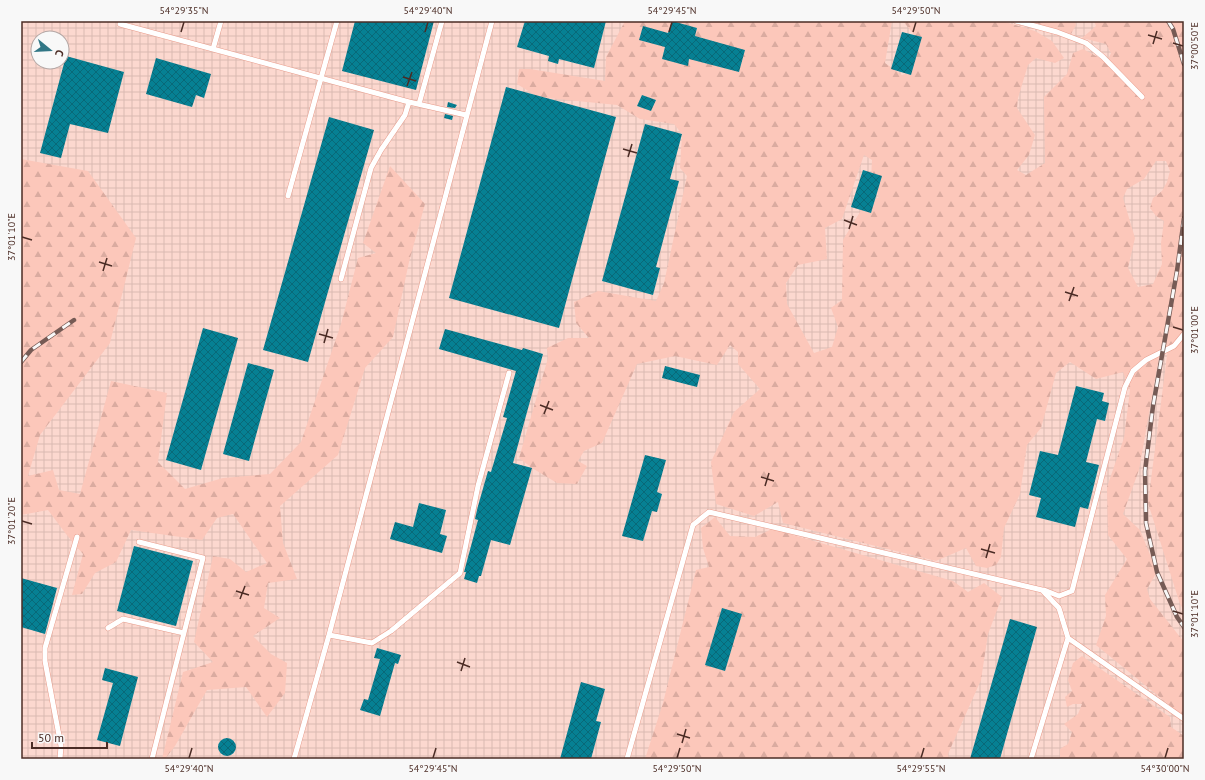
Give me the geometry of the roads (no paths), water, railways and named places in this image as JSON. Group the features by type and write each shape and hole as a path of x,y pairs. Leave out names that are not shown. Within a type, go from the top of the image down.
{"lane":[{"path":"121,21 120,24 409,102 466,115"},
{"path":"213,49 221,21"},
{"path":"288,196 337,21"},
{"path":"418,104 442,21"},
{"path":"294,759 329,635 492,21"},
{"path":"1016,21 1057,32 1086,43 1103,57 1142,97"},
{"path":"340,279 371,168 380,150 405,115 409,102"},
{"path":"627,759 693,525 709,512 1042,590 1059,596 1072,591 1125,387 1132,371 1146,360 1174,346 1184,334"},
{"path":"329,635 372,643 391,631 460,573 478,486 509,373"},
{"path":"60,759 61,746 45,661 45,648 77,536"},
{"path":"139,542 203,558 152,759"},
{"path":"1031,759 1068,638 1059,608 1042,590"},
{"path":"108,628 123,619 184,633"},
{"path":"1068,638 1184,719"}],"railway":[{"path":"1168,21 1173,29 1184,64"},
{"path":"1184,218 1177,271 1153,406 1145,471 1146,523 1157,572 1177,617 1184,627"},
{"path":"21,362 31,350 74,320"}]}
